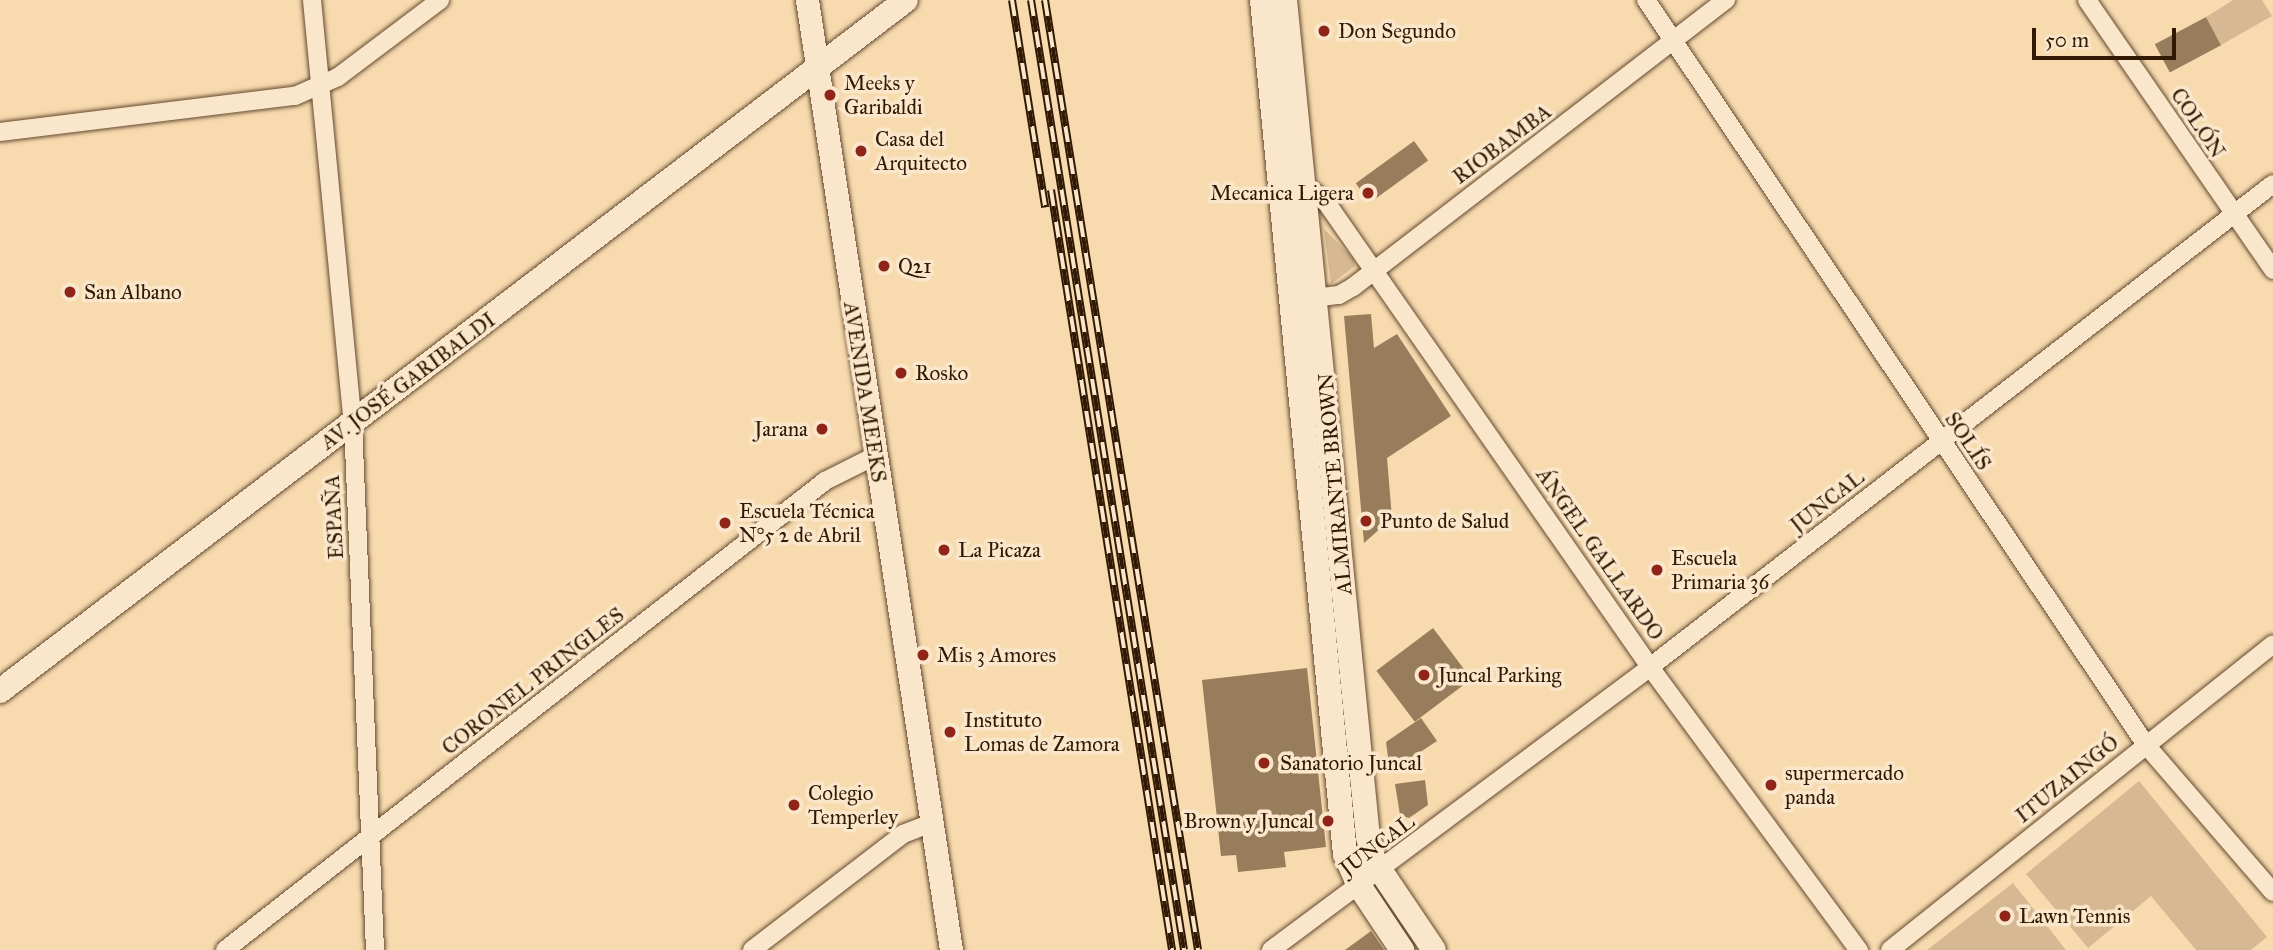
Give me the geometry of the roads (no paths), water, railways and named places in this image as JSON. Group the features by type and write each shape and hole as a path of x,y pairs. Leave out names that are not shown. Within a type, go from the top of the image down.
{"main road":[{"name":"AV. JOSÉ GARIBALDI","path":"0,691 817,71 906,0"},
{"name":"ALMIRANTE BROWN","path":"1262,0 1306,299 1368,837 1380,871 1434,950"},
{"name":"ALMIRANTE BROWN","path":"1285,0 1305,184 1306,299 1345,853 1360,887 1402,950"}],"street":[{"name":"ESPAÑA","path":"312,0 353,423 375,950"},
{"path":"0,132 295,96 319,88 440,0"},
{"name":"AVENIDA MEEKS","path":"807,0 951,950"},
{"name":"SOLÍS","path":"1646,0 2146,745 2273,891"},
{"name":"RIOBAMBA","path":"1306,299 1339,295 1726,0"},
{"name":"COLÓN","path":"2087,0 2273,270"},
{"name":"ÁNGEL GALLARDO","path":"1305,184 1326,202 1650,667 1859,950"},
{"name":"JUNCAL","path":"1271,950 1360,887 1650,667 2273,184"},
{"name":"CORONEL PRINGLES","path":"225,950 825,481 875,456"},
{"name":"ITUZAINGÓ","path":"1890,950 2273,644"},
{"path":"752,950 903,834 932,823"}],"railway":[{"path":"1012,0 1045,207"},
{"path":"1031,0 1184,950"},
{"path":"1045,0 1198,950"},
{"path":"1051,190 1172,950"}],"place":[{"name":"Don Segundo","path":"1324,31"},
{"name":"Meeks y Garibaldi","path":"830,95"},
{"name":"Casa del Arquitecto","path":"861,151"},
{"name":"Mecanica Ligera","path":"1368,193"},
{"name":"Q21","path":"884,266"},
{"name":"San Albano","path":"70,292"},
{"name":"Rosko","path":"901,373"},
{"name":"Jarana","path":"822,429"},
{"name":"Punto de Salud","path":"1366,521"},
{"name":"Escuela Técnica N°5 2 de Abril","path":"725,523"},
{"name":"La Picaza","path":"944,550"},
{"name":"Escuela Primaria 36","path":"1657,570"},
{"name":"Mis 3 Amores","path":"923,655"},
{"name":"Juncal Parking","path":"1424,675"},
{"name":"Instituto Lomas de Zamora","path":"950,732"},
{"name":"Sanatorio Juncal","path":"1264,763"},
{"name":"supermercado panda","path":"1771,785"},
{"name":"Colegio Temperley","path":"794,805"},
{"name":"Brown y Juncal","path":"1328,821"},
{"name":"Lawn Tennis","path":"2005,916"}]}
